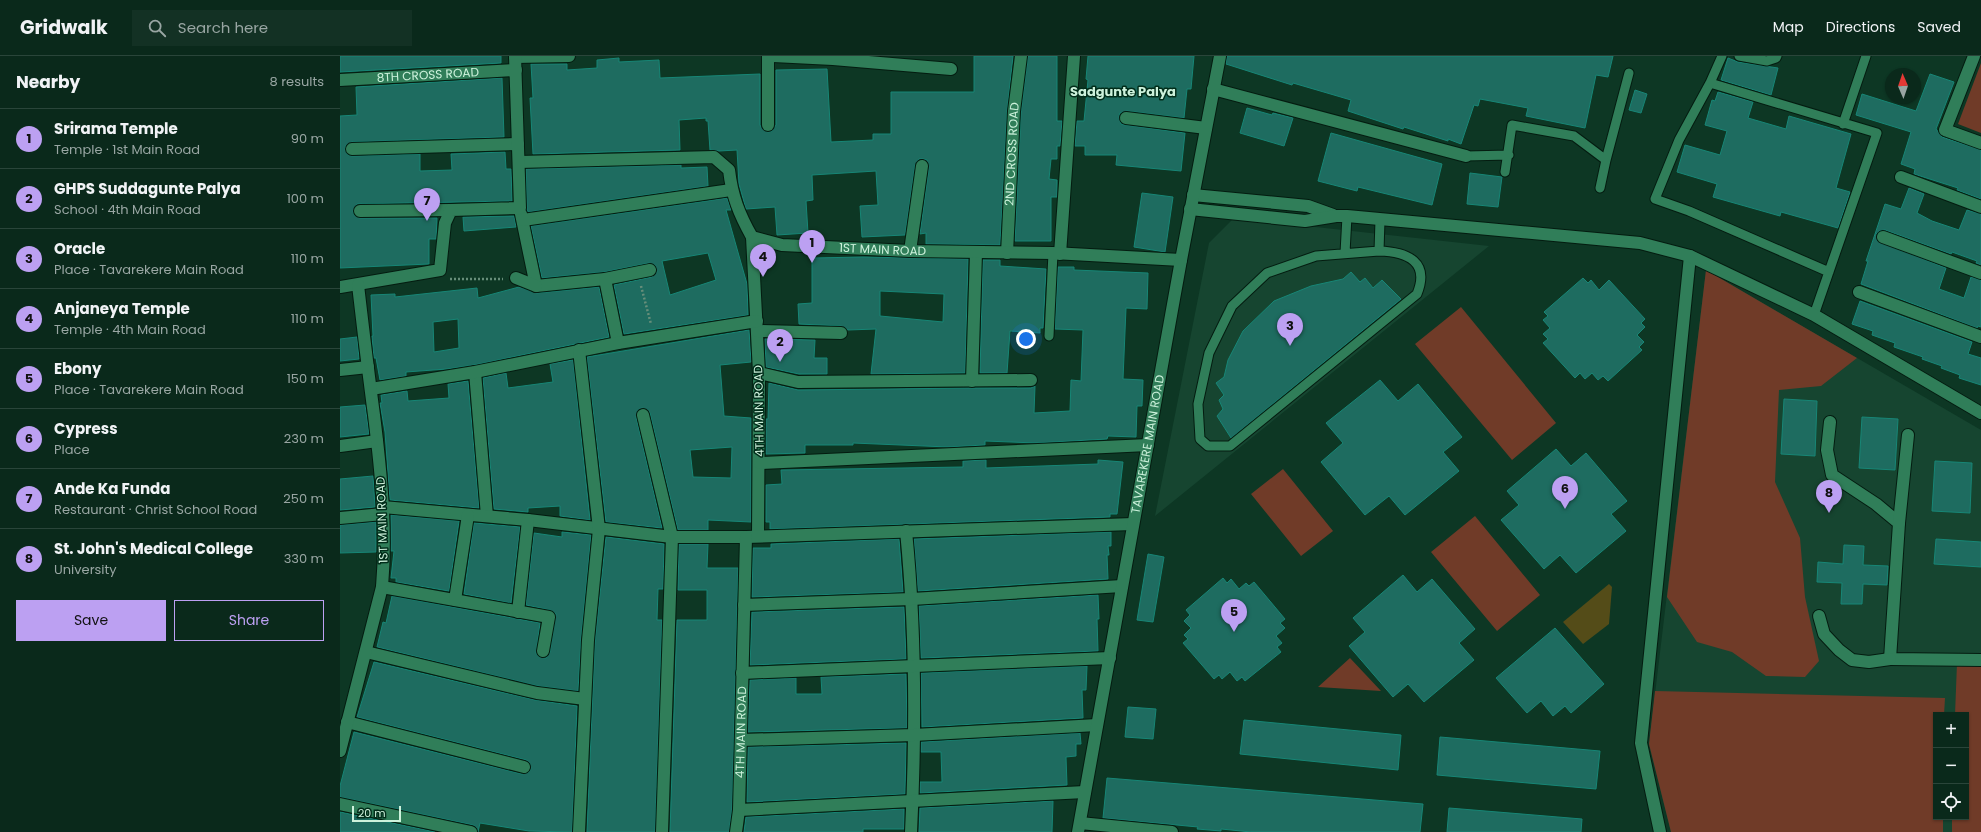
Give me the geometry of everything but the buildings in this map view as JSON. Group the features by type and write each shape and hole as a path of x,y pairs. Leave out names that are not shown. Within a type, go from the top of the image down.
{"street":[{"path":"536,286 522,214 515,57 569,56"},
{"path":"768,56 768,125"},
{"path":"773,56 868,59 951,69"},
{"name":"2ND CROSS ROAD","path":"1007,253 1014,111 1021,56"},
{"path":"1056,253 1074,56"},
{"name":"TAVAREKERE MAIN ROAD","path":"1079,828 1190,209 1212,89 1220,56"},
{"path":"1974,56 1945,130 1981,143"},
{"name":"8TH CROSS ROAD","path":"340,80 516,70"},
{"path":"1212,89 1466,156"},
{"path":"1126,118 1206,128"},
{"path":"352,149 518,144"},
{"path":"519,162 714,157 729,170 731,190 740,214 752,237"},
{"path":"910,251 922,166"},
{"path":"1901,177 1981,207"},
{"path":"360,211 451,210 522,214 731,190"},
{"path":"1193,195 1308,206 1342,216 1380,220 1640,242 1690,256 1814,315 1981,412"},
{"path":"1190,209 1306,221 1342,216"},
{"path":"340,287 428,274 440,270 445,223 451,210"},
{"name":"1ST MAIN ROAD","path":"752,237 782,245 976,253 1056,253 1181,260"},
{"name":"4TH MAIN ROAD","path":"752,237 759,373 760,463 758,536"},
{"path":"1883,237 1981,273"},
{"path":"972,381 976,253"},
{"path":"1660,832 1641,744 1690,256"},
{"path":"516,278 536,286 605,279 650,270"},
{"path":"605,279 618,343"},
{"name":"1ST MAIN ROAD","path":"340,751 344,721 366,652 382,587 385,560 383,511 377,441 358,285"},
{"path":"1859,292 1981,337"},
{"path":"370,389 475,372 579,350 655,337 757,326 841,333"},
{"path":"579,350 599,528 588,640 579,832"},
{"path":"340,370 368,367"},
{"path":"475,372 487,516"},
{"path":"759,373 798,382 1031,380"},
{"path":"643,415 672,538 662,832"},
{"path":"1830,422 1827,450 1832,474 1876,504 1900,523"},
{"path":"1890,659 1908,435"},
{"path":"340,446 377,441"},
{"path":"760,463 1148,445"},
{"path":"340,518 383,511 487,516 599,528 672,538 746,537 1134,524"},
{"path":"455,600 468,515"},
{"path":"518,612 528,520"},
{"path":"906,531 912,599 915,665 913,800 911,832"},
{"name":"4TH MAIN ROAD","path":"736,832 739,810 746,537"},
{"path":"744,605 912,599 1122,586"},
{"path":"382,587 518,612 549,616 543,650"},
{"path":"1819,616 1824,634 1839,650 1852,660 1869,662 1890,659 1981,660"},
{"path":"366,652 537,693 585,699"},
{"path":"742,673 1110,658"},
{"path":"344,721 524,767"},
{"path":"741,740 914,735 1098,725"},
{"path":"739,810 1085,792"},
{"path":"340,804 470,832"},
{"path":"1079,828 1172,832"}],"lane":[{"path":"1722,56 1710,83 1679,140 1655,199 1689,210 1829,272"},
{"path":"1739,56 1767,61 1776,58 1777,56"},
{"path":"1843,124 1866,56"},
{"path":"1600,188 1629,74"},
{"path":"1710,83 1876,133 1814,315"},
{"path":"1505,172 1509,155 1512,125 1574,136 1606,160"},
{"path":"1466,156 1509,155"},
{"path":"1342,216 1345,253"},
{"path":"1379,250 1380,220"},
{"path":"1379,250 1394,251 1415,261 1422,271 1422,282 1417,294 1230,446 1208,446 1200,439 1198,404 1209,352 1232,306 1267,273 1316,256 1379,250"},
{"path":"1049,336 1056,253"}],"path":[{"path":"638,272 655,337"},
{"path":"428,274 442,279 516,278"}],"shaded area":[{"path":"1981,63 1981,133 1958,124"},
{"path":"1234,218 1489,246 1155,516 1209,243"},
{"path":"1706,270 1981,430 1981,832 1671,832 1649,744"},
{"path":"1706,270 1857,358 1821,386 1779,390 1775,482 1800,538 1805,597 1819,661 1805,677 1766,676 1732,652 1697,642 1667,597"},
{"path":"1461,307 1556,423 1512,460 1415,344"},
{"path":"1283,469 1333,531 1301,556 1251,494"},
{"path":"1475,516 1540,595 1497,631 1431,552"},
{"path":"1609,584 1612,587 1609,624 1583,644 1563,622"},
{"path":"1350,658 1381,691 1318,687"},
{"path":"1957,663 1981,664 1981,832 1952,832 1952,820 1969,820 1969,712 1955,712"},
{"path":"1655,691 1945,698 1944,712 1933,712 1933,820 1943,820 1943,832 1671,832 1649,744"}],"place":[{"name":"Ande Ka Funda","path":"427,221"},
{"name":"Srirama Temple","path":"812,263"},
{"name":"Anjaneya Temple","path":"763,277"},
{"name":"Oracle","path":"1290,346"},
{"name":"GHPS Suddagunte Palya","path":"780,362"},
{"name":"Cypress","path":"1565,509"},
{"name":"St. John's Medical College","path":"1829,513"},
{"name":"Ebony","path":"1234,632"}],"district":[{"name":"Sadgunte Palya","path":"1123,91"}]}
